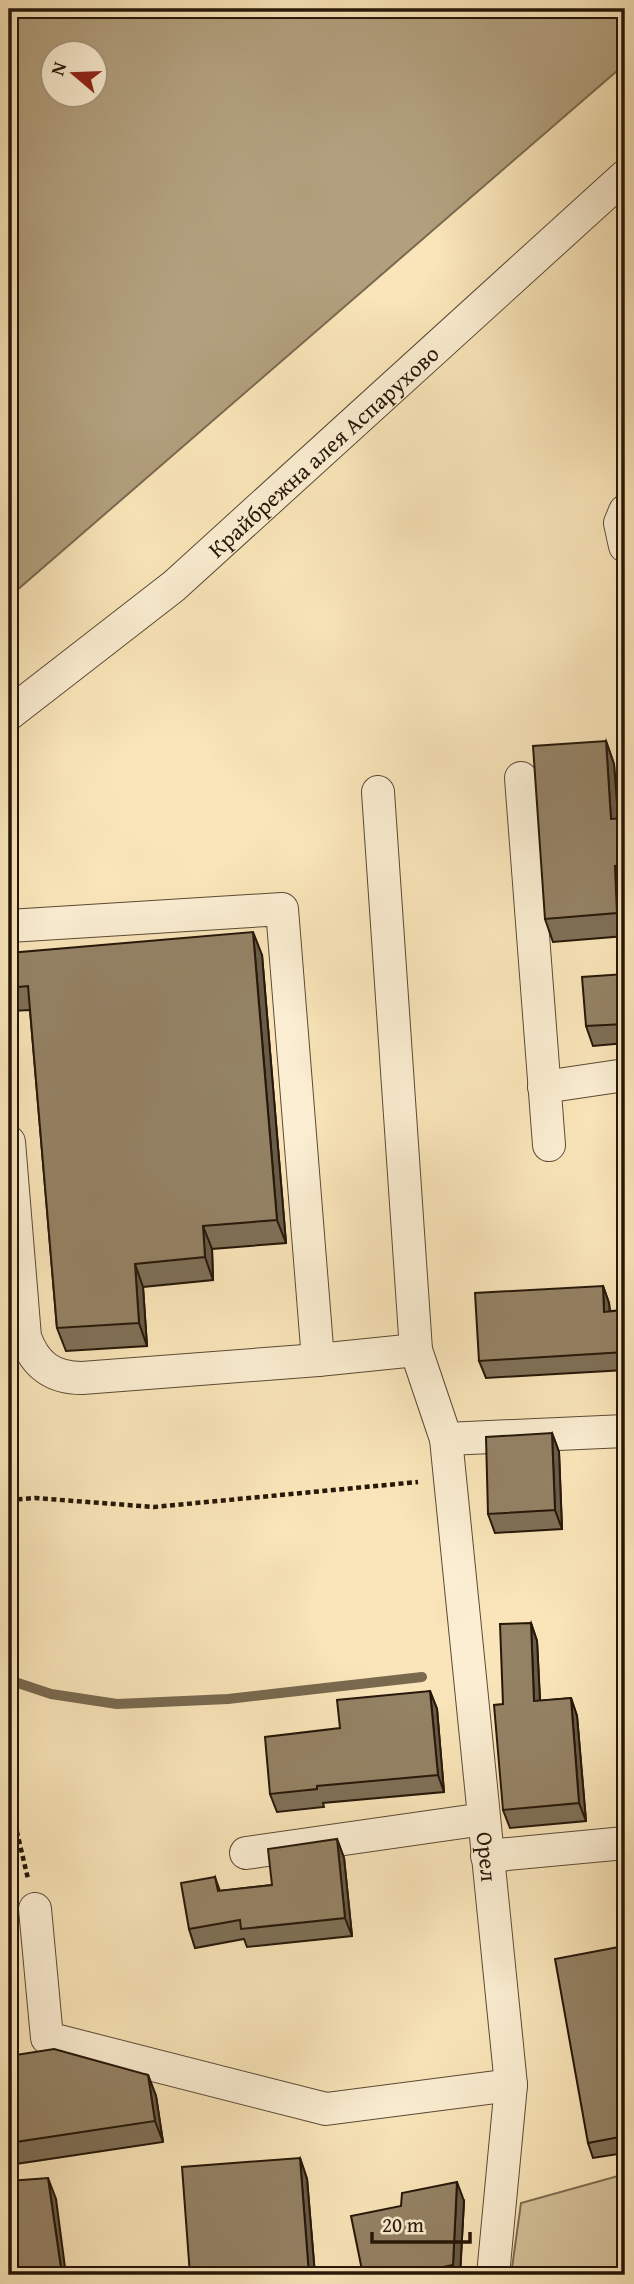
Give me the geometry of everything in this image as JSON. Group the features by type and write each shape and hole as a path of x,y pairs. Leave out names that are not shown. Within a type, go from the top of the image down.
{"street":[{"name":"Крайбрежна алея Аспарухово","path":"9,714 174,586 625,176"},
{"path":"625,511 620,523 625,546"},
{"path":"521,778 549,1145"},
{"name":"Орел","path":"378,792 416,1350 446,1439 511,2085 493,2275"},
{"path":"9,926 282,909 318,1360"},
{"path":"544,1087 625,1075"},
{"path":"9,1142 25,1337 30,1352 46,1369 66,1378 82,1378 416,1350"},
{"path":"446,1439 625,1431"},
{"path":"246,1853 484,1819"},
{"path":"487,1856 625,1843"},
{"path":"35,1909 47,2038 326,2109 511,2085"}],"path":[{"path":"9,1500 35,1498 154,1507 450,1479"},
{"path":"9,1798 35,1909"}],"shaded area":[{"path":"9,9 625,9 625,64 9,597"},
{"path":"625,2174 625,2275 511,2275 521,2203"}],"building":[{"path":"606,741 611,819 625,818 625,865 615,866 617,913 545,919 533,746"},
{"path":"253,932 277,1220 203,1226 205,1257 135,1264 139,1323 57,1328 28,986 9,988 9,953"},
{"path":"625,974 625,1024 586,1026 582,977"},
{"path":"603,1286 604,1312 625,1310 625,1352 479,1361 475,1293"},
{"path":"552,1433 555,1510 488,1514 486,1437"},
{"path":"531,1623 534,1701 571,1698 579,1803 503,1810 494,1705 503,1704 500,1624"},
{"path":"430,1691 438,1775 317,1786 317,1789 270,1794 265,1737 340,1728 337,1700"},
{"path":"337,1839 345,1918 241,1929 240,1920 189,1929 181,1883 215,1877 218,1891 272,1885 268,1849"},
{"path":"624,1946 625,2136 588,2143 555,1959"},
{"path":"54,2049 148,2075 155,2121 9,2143 9,2056"},
{"path":"300,2158 309,2275 282,2275 281,2270 190,2275 182,2167"},
{"path":"48,2178 62,2275 9,2275 9,2181"},
{"path":"457,2182 453,2265 405,2275 363,2275 351,2216 401,2206 402,2193"}],"waterway":[{"path":"9,1680 51,1694 117,1704 228,1699 422,1677"}],"ferry route":[{"path":"9,12 14,9"}]}
